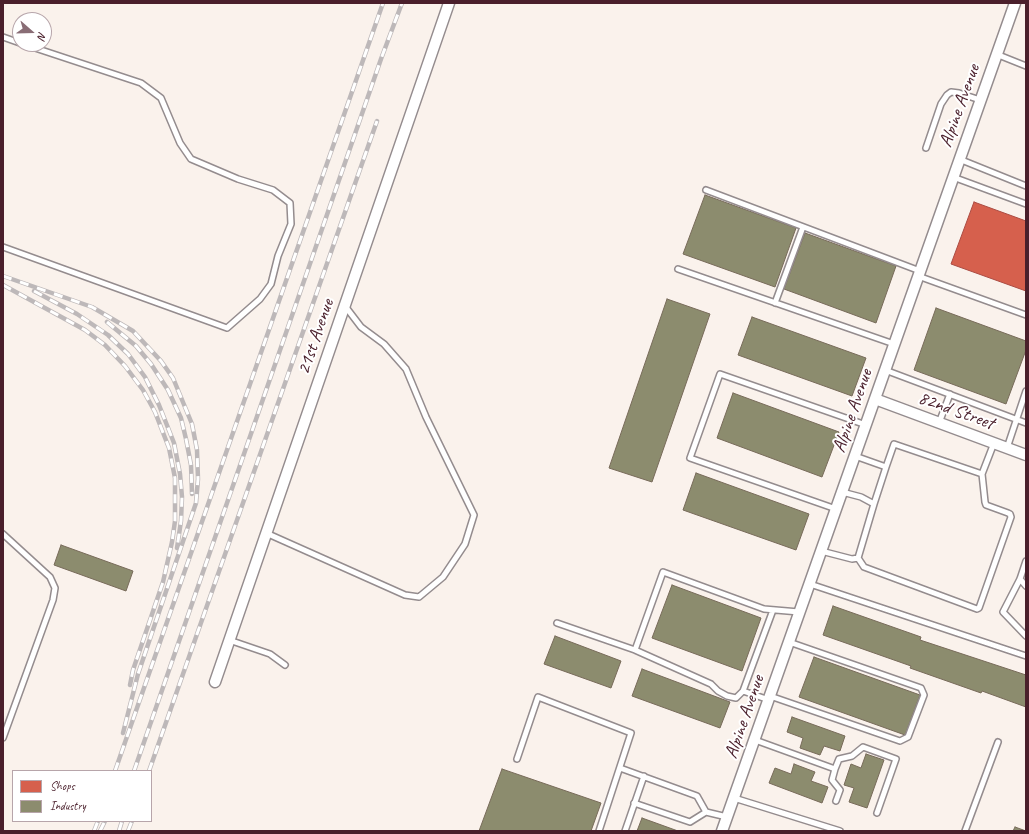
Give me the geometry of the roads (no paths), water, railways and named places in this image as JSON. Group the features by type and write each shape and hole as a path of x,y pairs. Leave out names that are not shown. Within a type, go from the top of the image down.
{"street":[{"name":"21st Avenue","path":"215,682 448,3"},
{"name":"Alpine Avenue","path":"722,831 1015,3"},
{"name":"82nd Street","path":"875,399 1026,455"}],"lane":[{"path":"3,247 227,328 260,299 271,284 278,256 291,224 290,203 273,190 238,179 191,159 180,143 161,98 141,83 47,52"},
{"path":"996,54 1026,66"},
{"path":"926,148 941,104 947,94 951,92 959,93 980,100"},
{"path":"959,159 1026,186"},
{"path":"953,177 1026,204"},
{"path":"706,190 1026,315"},
{"path":"775,303 803,227"},
{"path":"678,269 894,344"},
{"path":"266,533 405,595 419,597 443,577 465,544 474,515 429,424 406,369 384,344 362,327 344,305"},
{"path":"885,370 1026,423"},
{"path":"836,509 690,458 720,374 866,425"},
{"path":"1007,448 1026,390"},
{"path":"939,423 950,394"},
{"path":"858,558 864,567 977,609 979,608 1011,517 1008,513 986,505 985,502 982,474 994,443"},
{"path":"858,558 894,444 982,474"},
{"path":"855,456 886,467"},
{"path":"842,492 861,497 874,504"},
{"path":"3,534 50,577 55,588 53,600 3,738"},
{"path":"821,551 852,559 858,558"},
{"path":"1026,561 1020,579 1002,612 1026,636"},
{"path":"636,650 663,572 764,609 800,612"},
{"path":"1020,579 1026,586"},
{"path":"810,584 1026,656"},
{"path":"556,623 636,650 711,684 718,691 727,696 736,698 743,691 773,610"},
{"path":"229,640 270,654 285,665"},
{"path":"743,691 769,698 900,741 908,737 924,695 921,688 789,642"},
{"path":"516,759 538,697 631,733 599,831"},
{"path":"755,740 835,769"},
{"path":"965,831 998,742"},
{"path":"836,801 840,790 832,780 839,760 852,756 863,747 896,759 877,813"},
{"path":"620,768 697,796 706,812"},
{"path":"625,831 644,776"},
{"path":"734,798 840,831"},
{"path":"634,803 690,822 706,812 727,817"}],"railway":[{"path":"115,770 383,3"},
{"path":"134,770 381,59 402,3"},
{"path":"149,770 377,121"},
{"path":"3,276 92,307 133,331 161,361 173,378 192,424 197,450 198,479 196,503 138,674 123,733"},
{"path":"3,285 85,330 105,345 125,366 143,390 155,412 169,448 175,478 175,521 172,542 163,582 133,670 130,685"},
{"path":"34,291 77,314 108,335 128,354 145,377 159,405 174,443 180,474 182,497 181,521 177,548"},
{"path":"107,322 136,346 151,364 168,390 181,418 186,439 191,465 192,494"},
{"path":"94,831 98,822"},
{"path":"100,831 104,822"},
{"path":"119,831 122,822"},
{"path":"128,831 132,822"}]}
